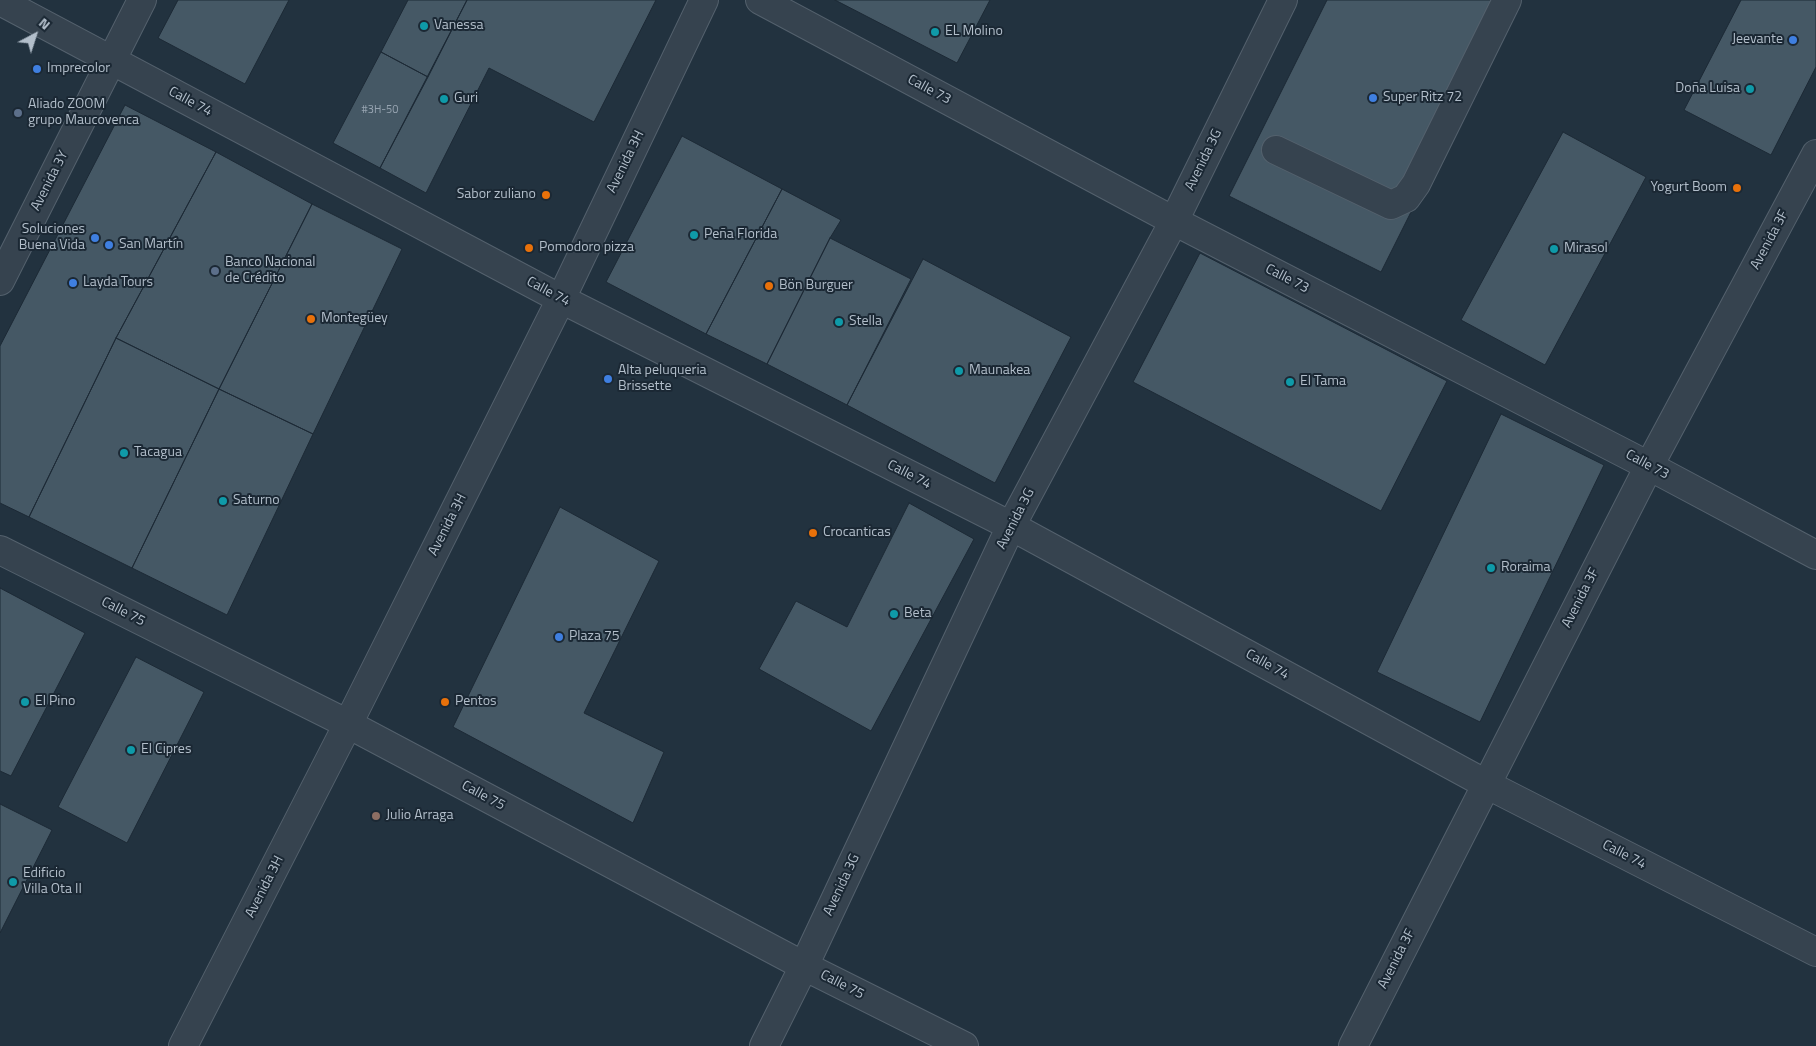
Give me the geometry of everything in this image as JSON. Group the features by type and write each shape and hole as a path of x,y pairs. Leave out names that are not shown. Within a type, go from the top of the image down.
{"street":[{"name":"Avenida 3Y","path":"0,281 142,0"},
{"name":"Avenida 3H","path":"183,1046 348,724 561,299 704,0"},
{"name":"Calle 73","path":"760,0 1174,220 1649,466 1816,555"},
{"name":"Avenida 3G","path":"764,1046 804,966 1011,526 1174,220 1283,0"},
{"path":"1276,150 1391,205 1406,198 1416,184 1507,0"},
{"name":"Calle 74","path":"0,1 561,299 1011,526 1486,784 1816,952"},
{"name":"Avenida 3F","path":"1352,1046 1649,466 1816,154"},
{"name":"Calle 75","path":"0,550 348,724 804,966 964,1046"}],"building":[{"path":"178,0 289,0 245,84 158,38"},
{"name":"Vanessa","path":"408,0 467,0 428,77 381,52"},
{"name":"Guri","path":"467,0 656,0 594,122 489,68 426,193 380,168"},
{"name":"EL Molino","path":"835,0 990,0 957,63"},
{"name":"Super Ritz 72","path":"1327,0 1517,0 1381,272 1229,196"},
{"name":"Doña Luisa","path":"1741,0 1816,0 1816,67 1771,155 1684,110"},
{"path":"381,52 428,77 380,168 333,143"},
{"name":"San Martín","path":"125,105 216,152 116,338 29,517 0,503 0,346"},
{"name":"Mirasol","path":"1563,132 1646,177 1545,365 1461,320"},
{"name":"Peña Florida","path":"682,136 782,189 706,334 606,282"},
{"name":"Banco Nacional de Crédito","path":"216,152 312,204 219,389 116,338"},
{"name":"Bön Burguer","path":"782,189 841,220 830,238 767,364 706,334"},
{"name":"Montegüey","path":"312,204 402,249 313,434 219,389"},
{"name":"Stella","path":"830,238 911,279 847,405 767,364"},
{"name":"El Tama","path":"1200,253 1447,381 1381,511 1133,382"},
{"name":"Maunakea","path":"923,259 1071,337 995,483 847,405"},
{"name":"Tacagua","path":"116,338 219,389 132,568 29,517"},
{"name":"Saturno","path":"219,389 313,434 227,615 132,568"},
{"name":"Roraima","path":"1501,414 1604,465 1480,722 1377,672"},
{"name":"Beta","path":"909,503 974,539 871,731 759,669 796,601 847,627"},
{"name":"Plaza 75","path":"560,507 659,561 584,713 664,752 633,823 453,727"},
{"name":"El Pino","path":"0,588 85,633 11,776 0,771"},
{"name":"El Cipres","path":"136,657 204,692 127,843 58,807"},
{"name":"Edificio Villa Ota II","path":"0,804 52,830 0,933"}],"place":[{"name":"Vanessa","path":"424,26"},
{"name":"EL Molino","path":"935,32"},
{"name":"Jeevante","path":"1793,40"},
{"name":"Imprecolor","path":"37,69"},
{"name":"Doña Luisa","path":"1750,89"},
{"name":"Super Ritz 72","path":"1373,98"},
{"name":"Guri","path":"444,99"},
{"name":"Aliado ZOOM grupo Maucovenca","path":"18,113"},
{"name":"Yogurt Boom","path":"1737,188"},
{"name":"Sabor zuliano","path":"546,195"},
{"name":"Peña Florida","path":"694,235"},
{"name":"Soluciones Buena Vida","path":"95,238"},
{"name":"San Martín","path":"109,245"},
{"name":"Pomodoro pizza","path":"529,248"},
{"name":"Mirasol","path":"1554,249"},
{"name":"Banco Nacional de Crédito","path":"215,271"},
{"name":"Layda Tours","path":"73,283"},
{"name":"Bön Burguer","path":"769,286"},
{"name":"Montegüey","path":"311,319"},
{"name":"Stella","path":"839,322"},
{"name":"Maunakea","path":"959,371"},
{"name":"Alta peluqueria Brissette","path":"608,379"},
{"name":"El Tama","path":"1290,382"},
{"name":"Tacagua","path":"124,453"},
{"name":"Saturno","path":"223,501"},
{"name":"Crocanticas","path":"813,533"},
{"name":"Roraima","path":"1491,568"},
{"name":"Beta","path":"894,614"},
{"name":"Plaza 75","path":"559,637"},
{"name":"El Pino","path":"25,702"},
{"name":"Pentos","path":"445,702"},
{"name":"El Cipres","path":"131,750"},
{"name":"Julio Arraga","path":"376,816"},
{"name":"Edificio Villa Ota II","path":"13,882"}]}
